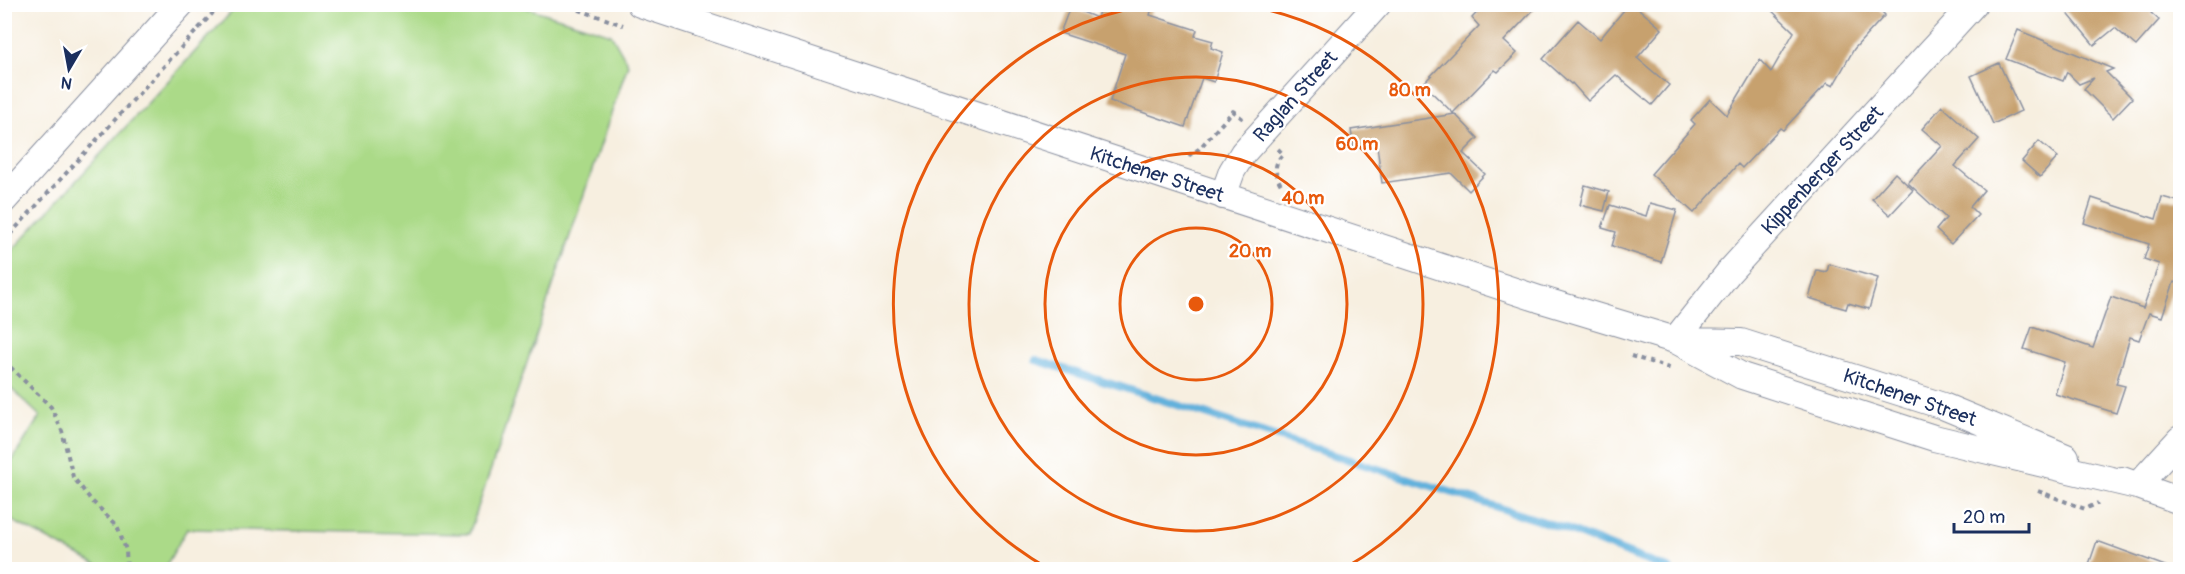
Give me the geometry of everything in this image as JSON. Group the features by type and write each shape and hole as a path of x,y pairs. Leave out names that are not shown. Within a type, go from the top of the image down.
{"street":[{"path":"4,200 181,4"},
{"name":"Kitchener Street","path":"640,4 1223,196 1676,340 1742,376 1934,438 2137,486"},
{"name":"Raglan Street","path":"1223,196 1232,171 1243,153 1378,4"},
{"name":"Kippenberger Street","path":"1676,340 1729,272 1974,4"},
{"name":"Kitchener Street","path":"1676,340 1741,342 1932,402 2137,486 2181,501"},
{"path":"2137,486 2181,439"}],"path":[{"path":"4,241 220,4"},
{"path":"4,361 51,407 62,431 73,477 92,501 117,525 126,550 127,570"}],"green space":[{"path":"238,5 518,5 611,34 628,64 469,534 187,529 164,569 105,569 5,517 5,472 40,416 5,383 5,258"}],"building":[{"path":"1101,4 1153,4 1150,15 1197,30 1195,36 1213,41 1211,48 1223,52 1214,82 1202,78 1185,127 1110,101 1125,54 1060,33 1070,7 1097,18"},
{"path":"1485,4 1539,4 1504,41 1517,53 1498,72 1495,70 1453,113 1423,84 1479,26 1472,18"},
{"path":"1629,4 1633,4 1662,29 1637,58 1669,85 1652,105 1616,75 1588,101 1572,83 1543,59 1578,20 1600,39"},
{"path":"1765,4 1874,4 1885,15 1854,49 1833,86 1827,83 1783,130 1780,128 1742,168 1738,164 1694,213 1651,174 1695,124 1691,120 1710,99 1727,115 1760,60 1771,72 1794,32"},
{"path":"2060,4 2159,4 2151,13 2159,20 2136,46 2115,28 2094,45"},
{"path":"2018,30 2113,69 2106,72 2132,98 2113,118 2084,89 2094,78 2079,84 2067,72 2063,81 2006,59"},
{"path":"1999,63 2021,111 1993,124 1971,76"},
{"path":"1942,106 1979,139 1955,166 1984,190 1970,207 1978,215 1951,244 1936,230 1946,218 1908,183 1942,146 1922,129"},
{"path":"1455,114 1478,138 1463,153 1485,174 1469,191 1451,173 1382,183 1377,146 1354,149 1351,130"},
{"path":"2039,141 2058,157 2040,177 2022,161"},
{"path":"1895,173 1913,190 1890,215 1872,199"},
{"path":"1585,185 1609,192 1604,211 1580,205"},
{"path":"2162,197 2181,202 2181,284 2174,282 2162,317 2149,313 2139,340 2130,337 2116,384 2125,386 2116,413 2055,394 2065,362 2024,349 2032,327 2093,348 2111,297 2143,308 2159,264 2144,259 2149,244 2084,223 2092,198 2156,219"},
{"path":"1650,203 1677,210 1661,262 1612,246 1616,232 1602,228 1610,205 1646,216"},
{"path":"1829,264 1878,278 1869,309 1848,303 1846,309 1809,298 1817,270 1827,272"},
{"path":"2097,541 2168,567 2168,570 2087,570"}],"waterway":[{"path":"1036,360 1563,528 1670,570"}]}
